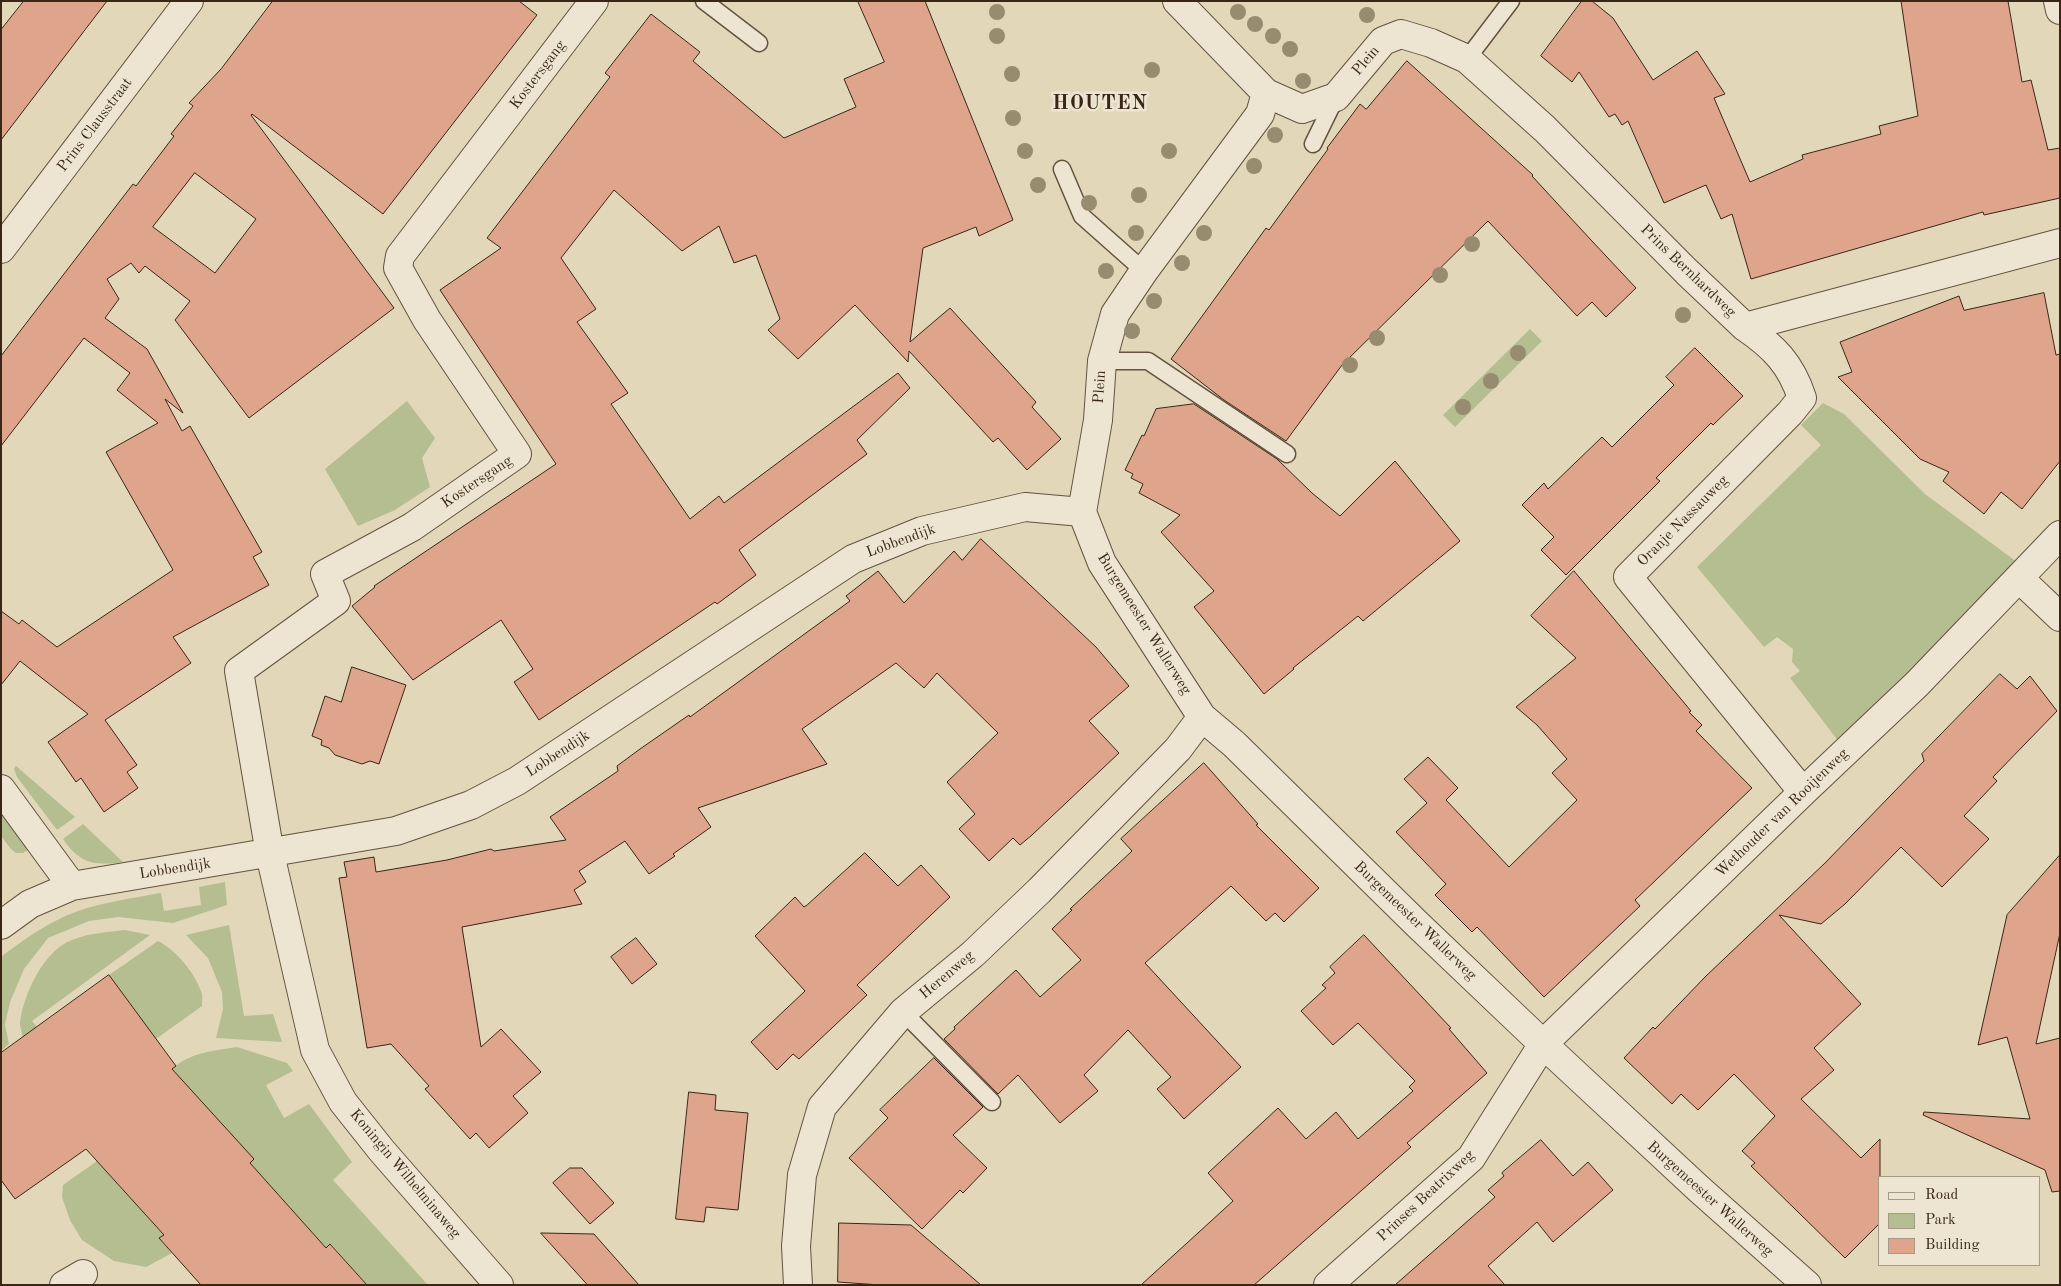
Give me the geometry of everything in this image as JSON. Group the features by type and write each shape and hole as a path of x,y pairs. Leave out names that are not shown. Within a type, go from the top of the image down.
{"street":[{"name":"Prins Clausstraat","path":"1,249 189,1"},
{"name":"Kostersgang","path":"270,854 239,671 336,601 325,574 412,527 517,454 427,320 398,268 400,256 594,1"},
{"path":"1177,1 1266,93 1302,109 1336,97"},
{"path":"2058,1 2060,10"},
{"name":"Plein","path":"1336,97 1383,41 1401,34 1430,43"},
{"name":"Prins Bernhardweg","path":"1430,43 1467,59 1545,129 1687,272 1745,327 2060,243"},
{"name":"Plein","path":"1082,512 1098,420 1102,361 1115,314 1144,271 1260,114 1266,93"},
{"name":"Oranje Nassauweg","path":"1745,327 1780,354 1796,380 1802,398 1790,413 1628,577 1803,792"},
{"name":"Lobbendijk","path":"1,925 30,904 72,886 270,854 396,831 471,805 517,782 853,559 922,531 1025,507 1082,512"},
{"name":"Burgemeester Wallerweg","path":"1082,512 1102,563 1202,716 1234,744 1417,924 1543,1044 1699,1190 1806,1285"},
{"name":"Wethouder van Rooijenweg","path":"1543,1044 1917,684 2020,579 2060,535"},
{"path":"2020,579 2060,617"},
{"name":"Herenweg","path":"798,1285 796,1246 802,1175 822,1107 903,1012 973,954 1039,891 1178,749 1202,716"},
{"path":"1,789 72,886"},
{"name":"Koningin Wilhelminaweg","path":"270,854 314,1050 343,1102 382,1151 499,1285"},
{"name":"Prinses Beatrixweg","path":"1328,1285 1471,1158 1543,1044"}],"lane":[{"path":"704,1 759,43"},
{"path":"1467,59 1511,1"},
{"name":"Plein","path":"1313,144 1336,97"},
{"path":"1062,169 1082,216 1144,271"},
{"path":"1102,361 1148,362 1287,454"},
{"path":"903,1012 992,1102"}],"green space":[{"path":"1530,329 1542,341 1455,427 1443,415"},
{"path":"407,401 435,438 422,458 430,487 395,510 358,526 325,469"},
{"path":"1823,403 1844,414 1925,494 2017,562 1843,747 1790,678 1800,671 1792,662 1793,649 1777,637 1764,647 1697,567 1821,445 1801,425"},
{"path":"16,766 75,817 57,830 17,777 14,769"},
{"path":"1,807 31,848 23,853 16,853 1,836"},
{"path":"83,824 123,862 96,863 76,854 63,839"},
{"path":"225,882 227,905 173,923 118,917 89,921 48,938 24,969 10,1002 5,1025 9,1044 1,1051 1,957 10,950 47,925 78,911 161,893 164,911 201,905 199,887"},
{"path":"229,925 244,1016 273,1014 282,1042 216,1038 223,1009 222,992 208,958 186,935"},
{"path":"125,930 150,935 32,1021 37,1027 23,1038 20,1023 25,1000 30,987 52,953 62,945 78,938 98,933"},
{"path":"158,941 178,956 189,969 201,991 202,1006 156,1039 109,975"},
{"path":"237,1047 287,1063 293,1071 266,1085 284,1118 309,1104 352,1162 333,1180 428,1285 367,1285 331,1244 326,1248 250,1163 172,1069 179,1063 195,1056 211,1051"},
{"path":"97,1161 164,1235 160,1239 172,1253 146,1267 114,1261 82,1240 70,1220 62,1197 63,1185"}],"building":[{"path":"24,1 107,1 1,140 1,30"},
{"path":"273,1 519,1 537,15 383,214 251,115 394,308 249,418 175,320 190,301 145,266 139,273 131,263 107,279 119,299 105,318 147,349 183,413 165,399 182,431 190,426 262,552 253,557 269,585 173,637 191,663 105,720 137,765 127,772 138,788 104,812 81,778 76,782 48,742 88,714 20,661 1,685 1,611 19,624 22,620 57,647 173,570 106,452 158,423 117,390 130,373 84,338 1,446 1,356 133,184 136,186 174,136 171,134 193,106 189,103 221,69","holes":["195,173 256,219 215,273 153,227"]},
{"path":"858,1 925,1 1013,220 979,236 976,227 923,248 910,342 950,308 1036,402 1032,407 1061,439 1027,470 998,438 993,442 909,351 908,362 855,305 798,359 768,330 780,319 756,255 734,263 719,226 682,251 614,190 561,258 596,309 577,322 628,393 611,404 690,519 719,496 724,503 898,373 910,388 857,440 867,454 739,550 756,575 717,604 715,602 539,720 514,682 533,669 501,620 413,680 352,606 374,586 556,464 440,290 501,248 487,238 610,77 605,73 651,14 700,52 693,61 784,138 856,107 844,79 884,62"},
{"path":"1582,1 1592,1 1613,18 1653,80 1697,51 1725,94 1714,98 1750,182 1803,159 1802,155 1881,134 1879,126 1918,116 1901,1 2008,1 2022,82 2031,80 2048,150 2060,148 2060,198 1984,215 1983,212 1751,279 1732,214 1721,219 1706,185 1664,203 1628,121 1622,125 1615,114 1609,117 1579,72 1572,82 1541,56"},
{"path":"1407,61 1533,175 1636,288 1606,317 1592,302 1577,316 1488,221 1342,365 1286,441 1224,400 1171,359 1266,228 1269,230 1360,104 1366,109"},
{"path":"2044,293 2056,355 2060,354 2060,461 2022,509 2001,492 1984,514 1943,481 1949,472 1920,459 1838,377 1852,372 1840,342 1959,296 1964,310"},
{"path":"1695,348 1743,396 1713,425 1711,423 1656,478 1660,481 1566,575 1541,550 1554,537 1522,505 1544,483 1548,489 1602,437 1612,447 1674,385 1666,377"},
{"path":"1194,404 1277,459 1312,493 1340,516 1395,461 1460,541 1363,621 1358,616 1264,694 1194,607 1214,591 1161,532 1180,515 1139,493 1143,484 1131,478 1133,474 1125,470 1142,435 1144,436 1156,409"},
{"path":"981,539 1096,647 1129,686 1089,721 1119,753 1020,845 1013,838 989,861 959,829 975,814 947,782 998,733 937,673 924,688 896,663 802,729 827,764 698,808 711,827 649,874 625,841 579,871 586,882 574,890 582,904 462,927 481,1047 501,1029 541,1072 513,1096 528,1113 489,1148 476,1133 470,1139 425,1089 429,1086 391,1044 367,1048 339,878 347,877 344,862 374,857 376,872 447,860 491,849 494,851 566,840 550,817 618,771 617,766 640,749 689,715 690,717 850,601 846,596 878,571 904,603 954,551 962,560"},
{"path":"1574,571 1691,711 1689,712 1702,725 1696,731 1752,788 1635,900 1640,906 1544,997 1477,927 1472,932 1435,895 1446,884 1396,832 1427,803 1404,779 1428,757 1458,788 1446,800 1509,867 1577,800 1552,773 1567,759 1537,725 1516,707 1576,658 1531,616"},
{"path":"352,667 406,685 379,764 370,761 362,764 335,755 329,748 321,745 322,740 312,736 325,696 341,702"},
{"path":"2000,674 2017,689 2030,676 2057,711 1993,777 1997,781 1964,816 1989,839 1942,887 1901,847 1845,904 1821,924 1779,915 1861,1004 1814,1048 1834,1070 1801,1099 1861,1158 1880,1139 1878,1225 1845,1258 1751,1166 1755,1163 1742,1151 1775,1116 1734,1074 1698,1110 1681,1094 1672,1104 1624,1058 1653,1027 1655,1029 1706,976 1825,863 1924,761 1922,754"},
{"path":"1204,763 1258,824 1256,825 1319,888 1284,922 1275,913 1266,921 1231,886 1145,963 1241,1067 1184,1119 1157,1089 1171,1077 1128,1030 1084,1075 1098,1091 1060,1123 1018,1075 998,1094 944,1039 955,1029 954,1027 1016,970 1040,997 1081,960 1052,929 1072,910 1070,909 1132,851 1121,839"},
{"path":"865,853 898,886 921,865 950,897 857,985 867,995 799,1059 793,1054 777,1070 751,1042 805,991 755,936 795,897 804,907"},
{"path":"2060,855 2060,933 2036,1044 2060,1038 2060,1191 2052,1192 2045,1170 1923,1115 1924,1112 2030,1119 2007,1037 1978,1045 2007,915"},
{"path":"1364,935 1451,1028 1449,1029 1487,1073 1407,1143 1411,1147 1254,1285 1141,1285 1233,1201 1208,1173 1278,1108 1306,1139 1336,1112 1358,1139 1413,1091 1409,1087 1415,1081 1358,1023 1333,1045 1301,1011 1326,988 1322,985 1335,973 1330,967"},
{"path":"636,938 657,964 632,984 611,957"},
{"path":"109,975 176,1066 172,1069 254,1159 250,1163 326,1248 330,1244 367,1285 201,1285 159,1238 164,1235 86,1149 15,1199 1,1180 1,1053"},
{"path":"934,1058 983,1107 953,1135 987,1168 963,1193 960,1190 922,1229 849,1158 888,1118 880,1110"},
{"path":"689,1092 716,1095 715,1110 748,1113 738,1210 706,1207 704,1222 676,1219"},
{"path":"1541,1140 1573,1176 1588,1162 1613,1190 1553,1242 1537,1222 1488,1266 1505,1285 1395,1285 1495,1197 1488,1190 1504,1176 1502,1173"},
{"path":"570,1168 582,1168 614,1203 590,1224 553,1183"},
{"path":"839,1223 911,1225 981,1285 880,1285 838,1282"},
{"path":"541,1233 594,1234 639,1285 588,1285"}],"district":[{"name":"HOUTEN","path":"1100,104"}]}
